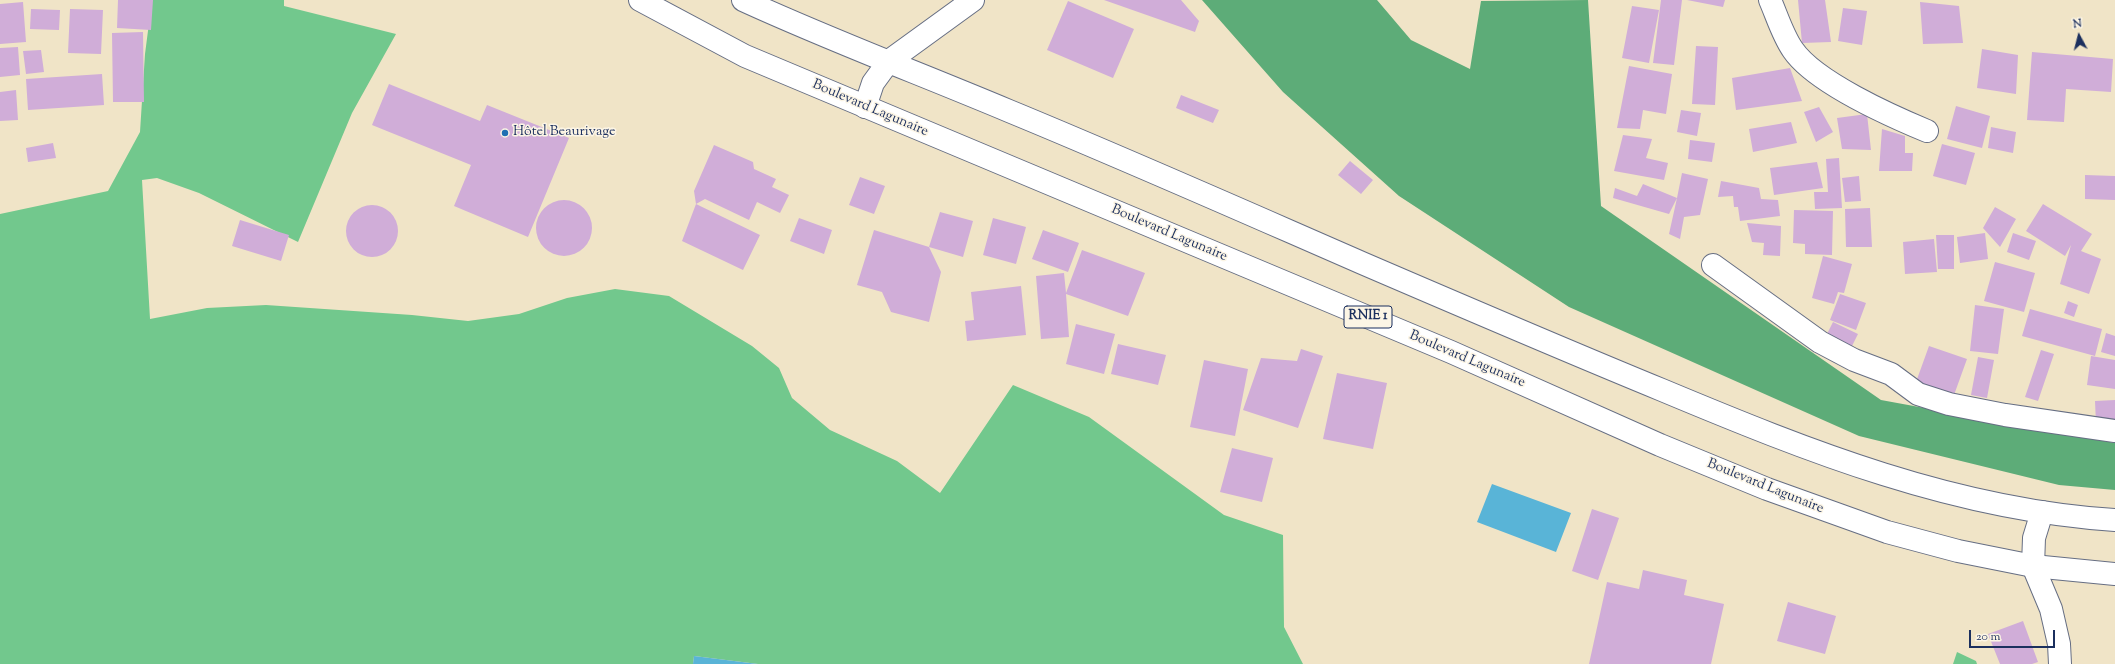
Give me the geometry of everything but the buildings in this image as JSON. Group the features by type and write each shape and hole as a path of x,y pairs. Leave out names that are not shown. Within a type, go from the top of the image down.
{"main road":[{"name":"Boulevard Lagunaire","path":"640,0 745,56 1451,352 1660,445 1766,489 1887,532 1958,551 2033,566 2115,574"},
{"path":"743,0 1518,330 1704,408 1834,458 1901,481 1956,495 2042,512 2115,520"},
{"path":"1770,0 1792,50 1808,67 1888,115 1928,131"},
{"path":"864,106 873,83 889,61 967,1"},
{"path":"1713,265 1820,342 1854,360 1892,374 1918,394 1949,404 2115,431"},
{"path":"2042,512 2034,538 2033,566 2051,609 2058,644 2060,664"}],"green space":[{"path":"152,0 284,0 284,6 396,34 352,113 298,242 199,193 157,178 142,180 150,319 207,308 266,305 412,315 468,321 519,314 567,298 615,289 669,296 752,346 779,368 792,398 830,430 897,461 940,493 1013,385 1089,417 1224,515 1283,535 1284,627 1303,664 758,664 694,656 693,664 0,664 0,214 108,191 140,132 145,54"},
{"path":"1202,0 1377,0 1411,40 1470,69 1481,1 1588,0 1601,206 1881,400 2115,443 2115,490 2059,485 1859,436 1569,307 1399,196 1283,92"},
{"path":"1957,652 1976,661 1977,664 1953,664"}],"water":[{"path":"1492,484 1571,513 1556,552 1477,522"},
{"path":"694,656 758,664 693,664"}],"place":[{"name":"Hôtel Beaurivage","path":"505,133"}]}
